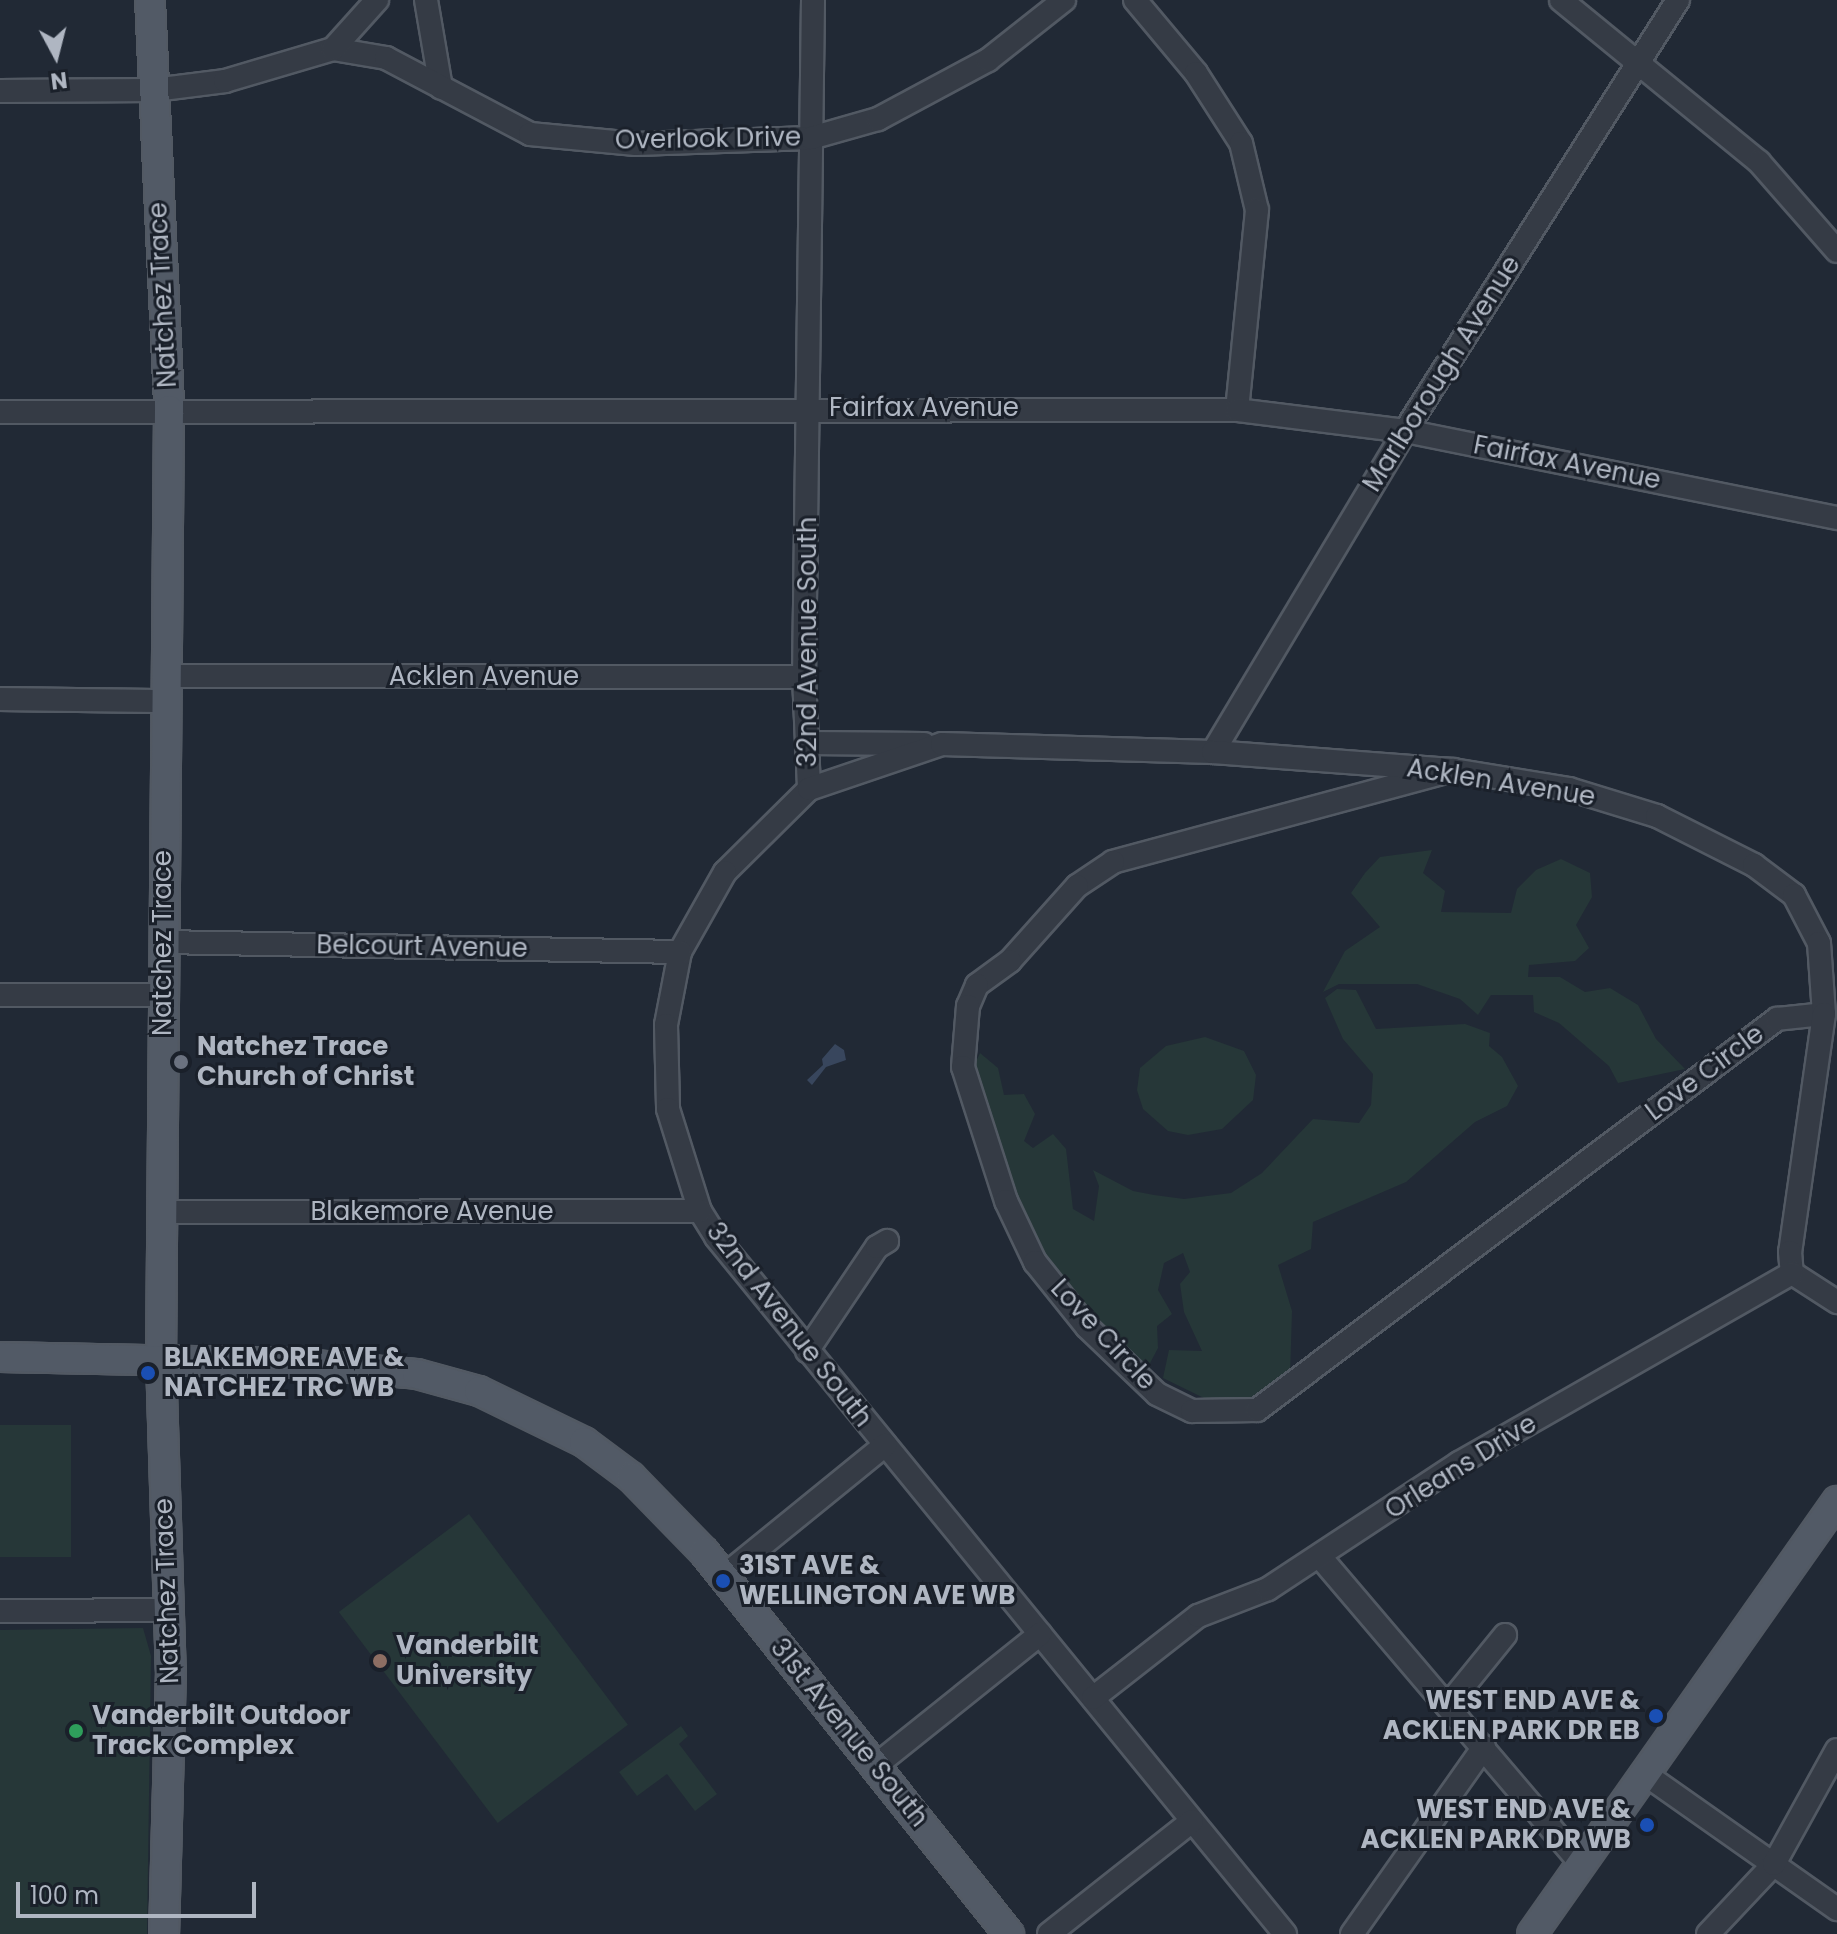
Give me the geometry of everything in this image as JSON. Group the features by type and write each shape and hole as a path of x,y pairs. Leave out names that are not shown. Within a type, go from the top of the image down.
{"main road":[{"name":"Natchez Trace","path":"150,0 169,410 161,1360 171,1670 164,1934"},
{"path":"0,1357 161,1360"},
{"name":"31st Avenue South","path":"161,1360 335,1366 417,1374 479,1391 584,1442 631,1477 724,1576 1009,1934"},
{"path":"1532,1934 1583,1866 1837,1501"}],"street":[{"path":"0,91 154,90 225,81 333,49 377,0"},
{"path":"426,0 441,88"},
{"name":"32nd Avenue South","path":"813,0 804,677 809,789 725,872 680,952 666,1025 668,1109 700,1211 807,1351 1285,1934"},
{"name":"Overlook Drive","path":"333,49 386,58 530,134 636,144 811,138 878,119 988,60 1064,0"},
{"path":"1135,0 1196,73 1241,143 1257,210 1237,410"},
{"path":"1561,0 1759,162 1837,251"},
{"name":"Marlborough Avenue","path":"1213,752 1405,431 1678,0"},
{"name":"Fairfax Avenue","path":"0,412 808,408 1237,410 1405,431 1837,518"},
{"name":"Acklen Avenue","path":"0,699 165,688 804,677"},
{"name":"Acklen Avenue","path":"807,743 1213,752 1453,770 1569,789 1657,816 1754,865 1794,895 1819,943 1824,1014 1790,1252 1792,1273"},
{"name":"Acklen Avenue","path":"809,789 942,744"},
{"name":"Love Circle","path":"1453,770 1113,862 1077,886 1010,961 977,985 968,1006 963,1067 1006,1201 1035,1262 1087,1327 1157,1394 1192,1411 1257,1410 1777,1019 1824,1014"},
{"name":"Belcourt Avenue","path":"163,942 680,952"},
{"path":"0,995 163,995"},
{"name":"Blakemore Avenue","path":"164,1212 700,1211"},
{"path":"807,1351 877,1247 887,1241"},
{"path":"1792,1273 1837,1302"},
{"name":"Orleans Drive","path":"1093,1698 1198,1616 1268,1589 1321,1558 1459,1463 1792,1273"},
{"path":"724,1576 885,1445"},
{"path":"1321,1558 1449,1704 1583,1866"},
{"path":"0,1611 167,1610"},
{"path":"874,1767 1040,1634"},
{"path":"1449,1704 1505,1635"},
{"path":"1352,1934 1484,1747"},
{"path":"1708,1934 1774,1864 1837,1750"},
{"path":"1645,1774 1837,1909"},
{"path":"1049,1934 1192,1821"}],"shaded area":[{"path":"1432,850 1423,873 1445,891 1441,912 1511,913 1517,889 1536,870 1561,859 1590,873 1592,897 1576,925 1589,948 1575,961 1529,965 1528,977 1560,977 1585,992 1610,988 1638,1005 1656,1039 1685,1069 1618,1083 1609,1066 1559,1023 1534,1012 1533,995 1491,995 1478,1015 1460,999 1417,984 1339,984 1323,992 1345,951 1380,927 1351,893 1365,873 1380,857"},
{"path":"1337,989 1356,990 1376,1029 1465,1024 1490,1033 1489,1046 1502,1057 1518,1086 1507,1106 1475,1122 1406,1182 1313,1222 1311,1249 1278,1265 1292,1311 1290,1377 1255,1404 1212,1402 1163,1378 1169,1350 1202,1351 1184,1312 1180,1284 1190,1272 1183,1253 1164,1263 1158,1290 1172,1314 1157,1326 1158,1348 1148,1367 1080,1306 1029,1236 972,1070 980,1053 998,1068 1004,1095 1024,1094 1035,1114 1024,1141 1033,1148 1053,1134 1066,1149 1073,1209 1094,1221 1099,1186 1093,1170 1133,1191 1154,1195 1184,1199 1231,1193 1262,1173 1313,1119 1359,1123 1371,1105 1373,1074 1343,1039 1325,998"},
{"path":"1205,1037 1244,1051 1256,1075 1253,1100 1222,1129 1188,1135 1168,1131 1143,1109 1137,1090 1140,1068 1166,1046"},
{"path":"0,1425 71,1425 71,1557 0,1557"},
{"path":"469,1514 628,1725 498,1823 339,1612"},
{"name":"Vanderbilt Outdoor Track Complex","path":"143,1628 151,1656 147,1934 0,1934 0,1630"},
{"path":"681,1726 688,1736 679,1744 717,1794 695,1811 667,1774 637,1796 619,1772"}],"water":[{"path":"835,1044 844,1050 846,1060 826,1067 812,1085 807,1080 823,1065 822,1059"}],"place":[{"name":"Natchez Trace Church of Christ","path":"181,1062"},
{"name":"BLAKEMORE AVE & NATCHEZ TRC WB","path":"148,1373"},
{"name":"31ST AVE & WELLINGTON AVE WB","path":"723,1581"},
{"name":"Vanderbilt University","path":"380,1661"},
{"name":"WEST END AVE & ACKLEN PARK DR EB","path":"1656,1716"},
{"name":"Vanderbilt Outdoor Track Complex","path":"76,1731"},
{"name":"WEST END AVE & ACKLEN PARK DR WB","path":"1647,1825"}]}
